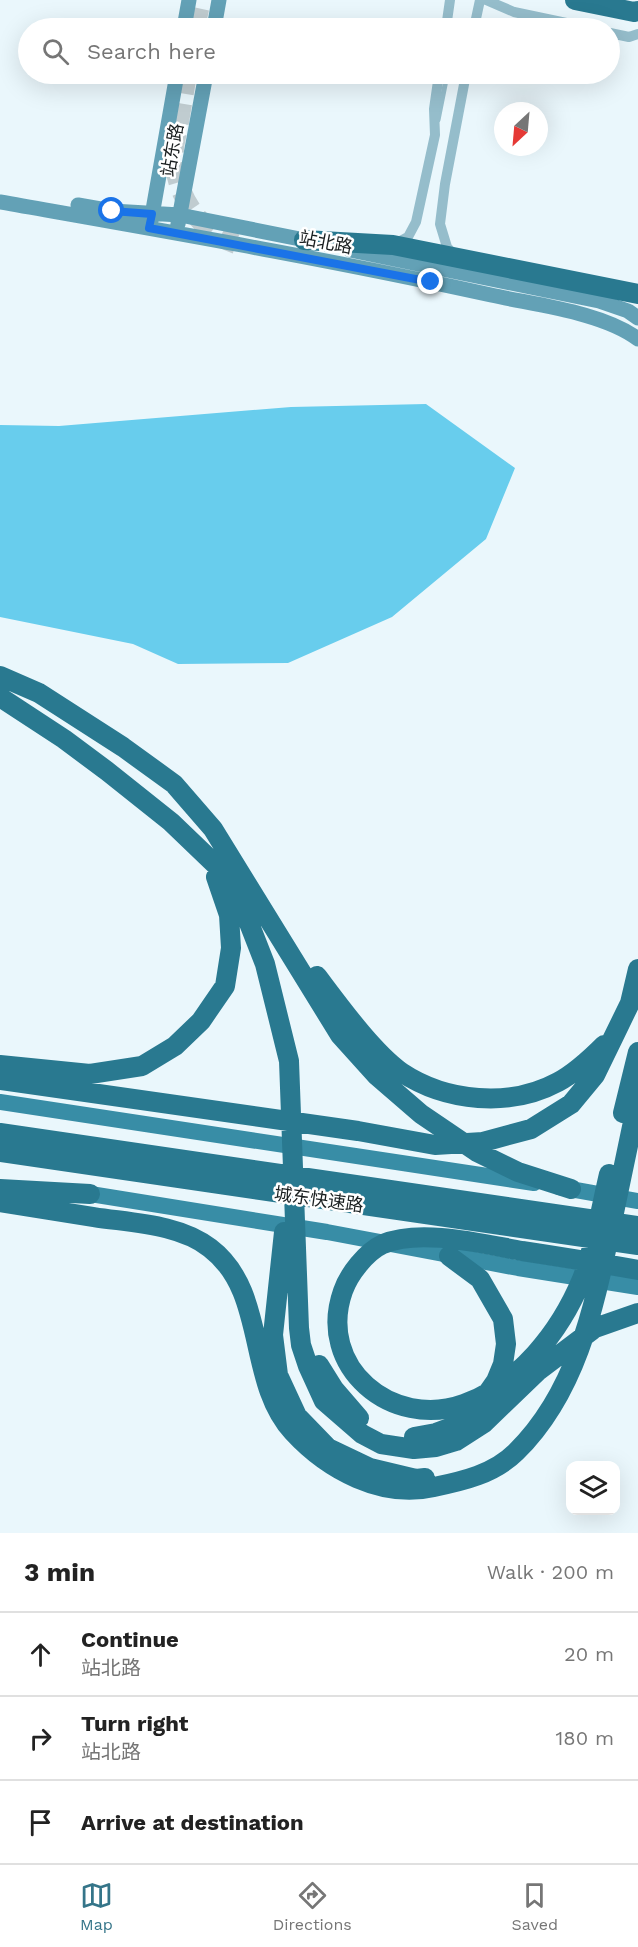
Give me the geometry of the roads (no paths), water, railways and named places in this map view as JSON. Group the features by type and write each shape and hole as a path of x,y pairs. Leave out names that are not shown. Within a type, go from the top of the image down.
{"highway":[{"path":"575,0 638,11"},
{"path":"304,240 393,245 638,294"},
{"path":"0,676 39,693 123,747 174,784 213,829 340,1035 377,1077 421,1114 477,1152 518,1172 571,1189"},
{"path":"0,697 64,739 171,822 221,870 240,900 265,964 294,1059 292,1149 301,1345 318,1377 353,1412 368,1424 397,1436 415,1438 455,1426 482,1401 496,1381 503,1364 506,1344 503,1319 480,1279 449,1256"},
{"path":"0,1065 90,1074 142,1066 175,1046 201,1022 225,986 231,948 229,915 220,884 208,862 171,822"},
{"path":"248,886 279,975 303,1103 309,1316 324,1401 362,1434 381,1444 414,1449 436,1447 456,1441 484,1424 538,1371 595,1328 638,1313"},
{"path":"271,925 301,956 343,1011 401,1072 455,1095 491,1100 528,1093 558,1083 585,1064 614,1036"},
{"path":"0,1080 347,1129 435,1145 483,1142 531,1129 571,1104 594,1075 614,1036 630,1003 638,969"},
{"path":"638,1052 591,1248 588,1258 585,1268 582,1278 566,1312 531,1359 495,1389 463,1404 437,1409 407,1408 380,1396 355,1375 341,1350 336,1324 346,1281 358,1266 383,1244 408,1238 437,1237 556,1256 580,1260 591,1262 638,1270"},
{"path":"0,1202 159,1227 188,1236 210,1248 229,1267 244,1293 274,1406 292,1431 323,1461 357,1478 389,1488 417,1491 473,1479 515,1454 541,1422 564,1385 576,1361 598,1287 638,1098"},
{"name":"城东快速路","path":"0,1133 638,1226"},
{"path":"292,1149 273,1335 278,1375 297,1416 328,1448 370,1468 416,1479 444,1475 478,1464 504,1450 541,1422"},
{"name":"城东快速路","path":"0,1152 638,1245"},
{"path":"0,1189 90,1194"}],"main road":[{"path":"0,1102 638,1201"},
{"path":"0,1179 327,1232 449,1256 638,1287"}],"street":[{"path":"186,18 189,0"},
{"path":"216,18 219,0"},
{"path":"447,18 450,0"},
{"path":"476,18 480,0"},
{"path":"486,0 514,12 542,18"},
{"path":"620,35 629,37 638,34"},
{"name":"站东路","path":"151,221 175,84"},
{"name":"站东路","path":"176,233 204,84"},
{"path":"393,245 408,237 416,222 435,135 434,109 441,84"},
{"path":"456,257 447,247 440,224 445,184 464,84"},
{"name":"站北路","path":"0,195 112,211 151,221 176,233 431,282 592,317 638,339"},
{"name":"站北路","path":"0,202 151,221 180,215 599,301 628,311 638,318"}],"tunnel":[{"path":"197,18 201,0"},
{"path":"185,84 174,149 175,169 179,184 184,197 200,220 210,230 236,244"}]}
